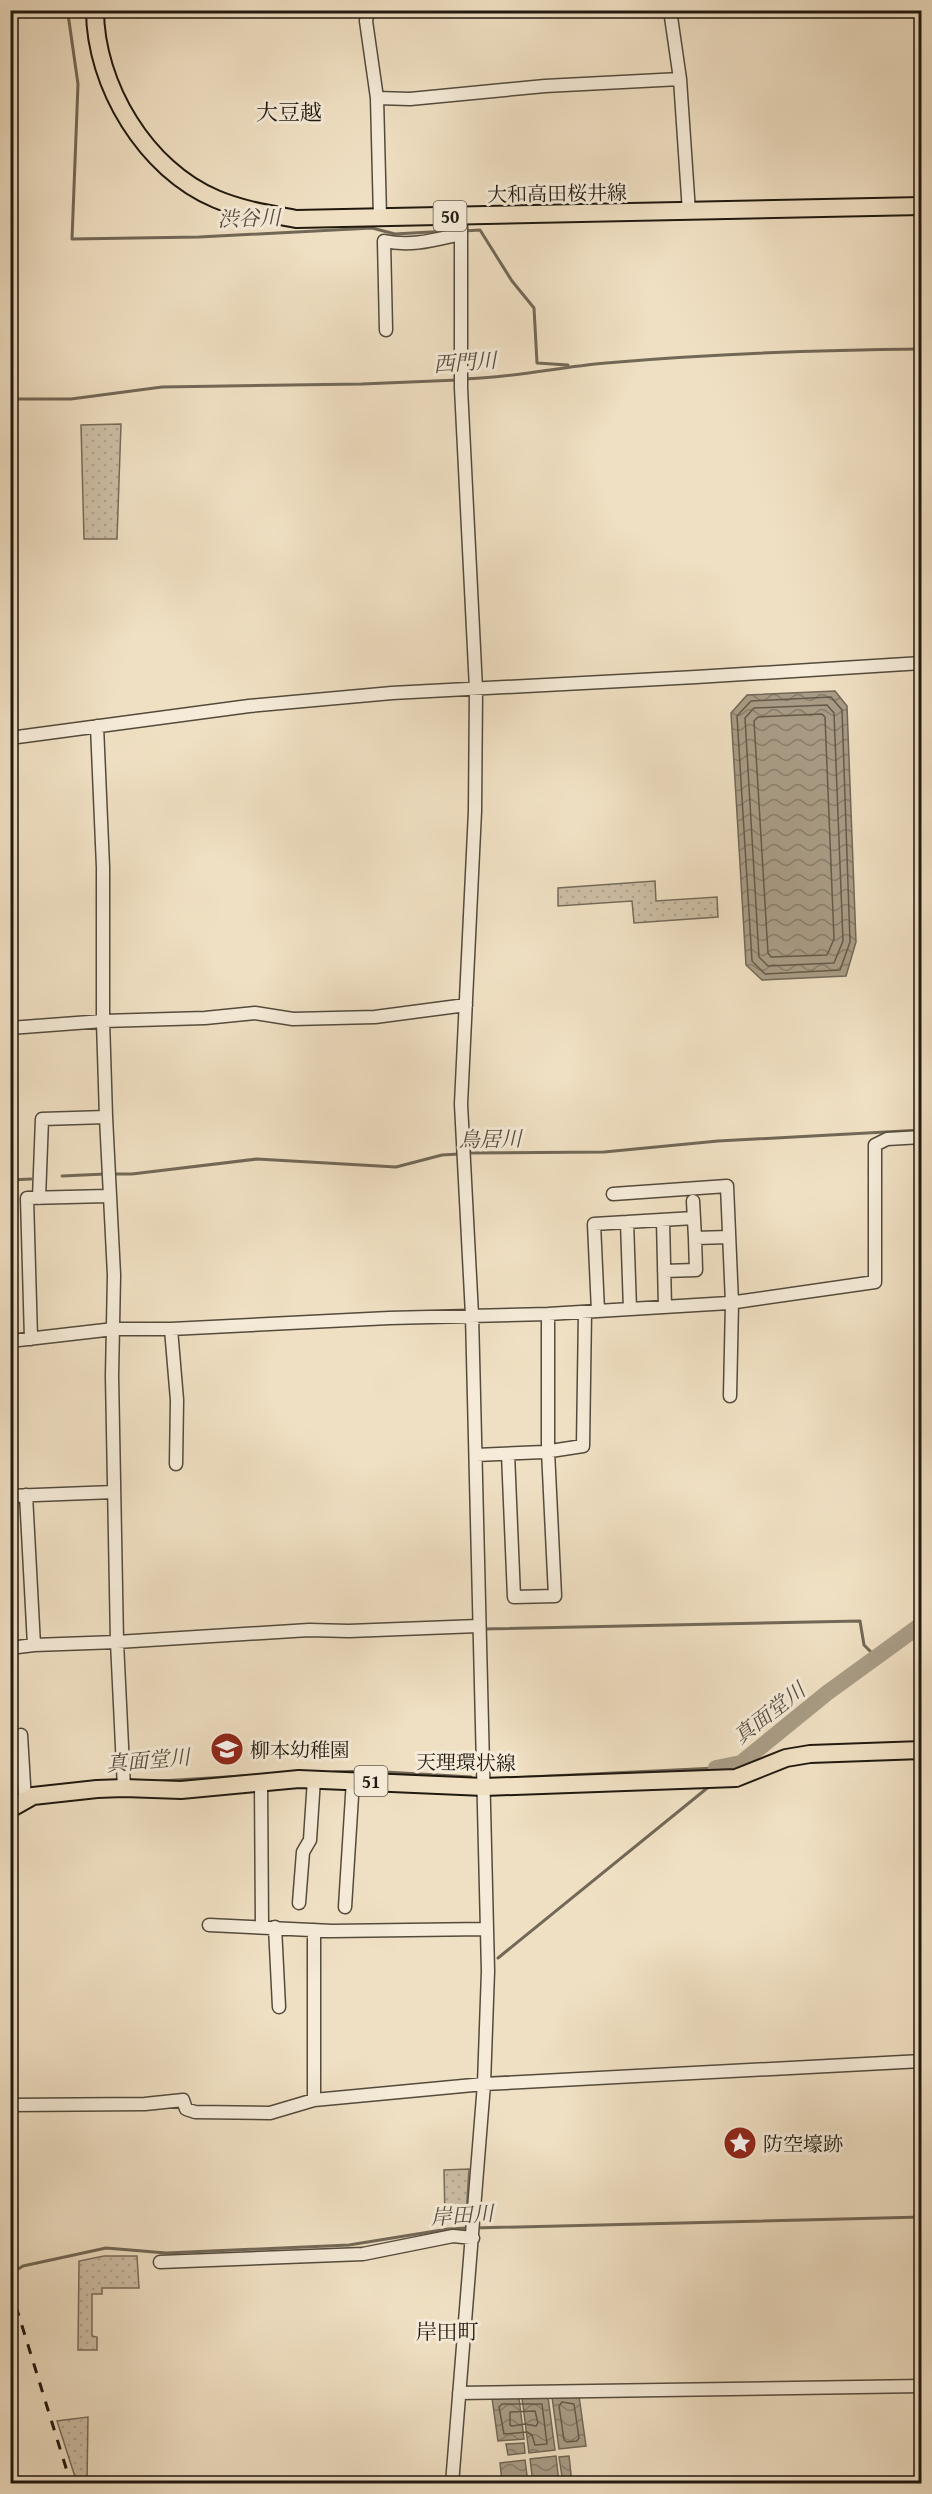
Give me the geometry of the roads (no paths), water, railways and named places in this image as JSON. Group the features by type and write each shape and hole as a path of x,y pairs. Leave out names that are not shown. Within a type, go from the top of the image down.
{"main road":[{"name":"大和高田桜井線","path":"95,10 99,46 115,97 132,128 177,176 213,198 246,210 296,219 380,217 461,225 689,212 921,206"},
{"name":"天理環状線","path":"18,1805 33,1796 124,1788 181,1790 225,1788 261,1782 314,1779 484,1787 736,1778 786,1758 810,1754 921,1750"}],"street":[{"path":"368,10 366,21 377,98 380,217"},
{"path":"670,10 680,79 689,212"},
{"path":"377,98 410,99 555,86 680,79"},
{"path":"386,330 384,241 401,245 416,244 461,225 461,381 476,689 475,811 461,1104 472,1315 488,1971 484,2084 452,2484"},
{"path":"10,738 297,702 392,693 921,663"},
{"path":"97,726 103,867 103,1021 107,1173 114,1275 112,1376 117,1642 124,1788"},
{"path":"10,1028 103,1021 205,1018 255,1013 293,1019 375,1017 466,1005"},
{"path":"39,1198 42,1119 106,1117"},
{"path":"10,1341 114,1329 171,1329 472,1315 548,1314 732,1303 875,1282 875,1145 887,1139 921,1137"},
{"path":"613,1194 727,1186 732,1303 730,1395"},
{"path":"31,1339 27,1198 108,1196"},
{"path":"664,1271 696,1270 693,1201"},
{"path":"476,1455 548,1451 583,1446 594,1224 694,1218"},
{"path":"663,1220 665,1307"},
{"path":"627,1222 630,1309"},
{"path":"695,1238 729,1237"},
{"path":"508,1454 514,1597 555,1596 548,1451 548,1314"},
{"path":"171,1329 177,1400 176,1464"},
{"path":"10,1496 114,1492"},
{"path":"26,1495 33,1645"},
{"path":"10,1648 309,1630 349,1632 478,1626"},
{"path":"18,1805 21,1735"},
{"path":"299,1903 303,1852 310,1840 314,1779"},
{"path":"345,1907 353,1780"},
{"path":"261,1782 262,1926"},
{"path":"209,1925 314,1930 486,1929"},
{"path":"275,1927 279,2007"},
{"path":"314,1930 315,2100"},
{"path":"10,2105 145,2104 183,2100 186,2109 195,2112 270,2113 315,2100 484,2084 921,2061"},
{"path":"160,2262 363,2254 453,2236 473,2236"},
{"path":"459,2392 921,2386"}],"water":[{"path":"835,691 847,706 856,942 846,976 762,980 746,965 731,713 747,695"},
{"path":"579,2396 586,2446 559,2449 552,2397"},
{"path":"548,2397 555,2450 529,2453 522,2398"},
{"path":"492,2398 519,2398 524,2439 498,2441"},
{"path":"524,2443 525,2453 508,2455 506,2444"},
{"path":"556,2456 559,2483 533,2483 530,2459"},
{"path":"569,2456 572,2483 563,2483 559,2457"},
{"path":"525,2460 528,2483 502,2483 500,2463"}],"waterway":[{"name":"渋谷川","path":"52,10 68,14 78,84 72,239 199,237 372,228 395,234 448,231"},
{"name":"渋谷川","path":"463,231 480,230 512,281 534,308 537,363 568,365"},
{"name":"西門川","path":"464,379 499,377 606,363 685,357 803,351 922,349"},
{"name":"西門川","path":"10,399 71,399 162,387 458,380"},
{"name":"鳥居川","path":"465,1153 604,1152 718,1141 922,1130"},
{"name":"鳥居川","path":"111,1174 132,1174 257,1159 396,1167 442,1155 459,1154"},
{"name":"鳥居川","path":"62,1176 105,1174"},
{"name":"鳥居川","path":"10,1180 31,1179"},
{"path":"482,1629 860,1621 864,1645 877,1658"},
{"name":"真面堂川","path":"716,1768 741,1763 827,1693 922,1624"},
{"name":"真面堂川","path":"510,1778 716,1768"},
{"name":"真面堂川","path":"334,1772 368,1771 471,1777"},
{"name":"真面堂川","path":"160,1781 243,1776"},
{"path":"498,1958 711,1785"},
{"name":"岸田川","path":"474,2228 922,2217"},
{"name":"岸田川","path":"10,2274 23,2266 106,2248 166,2253 349,2245 448,2229 468,2228"}],"railway":[{"path":"10,2287 71,2484"}],"place":[{"name":"柳本幼稚園","path":"227,1749"},
{"name":"防空壕跡","path":"740,2143"}],"district":[{"name":"大豆越","path":"289,112"},
{"name":"岸田町","path":"447,2331"}]}
